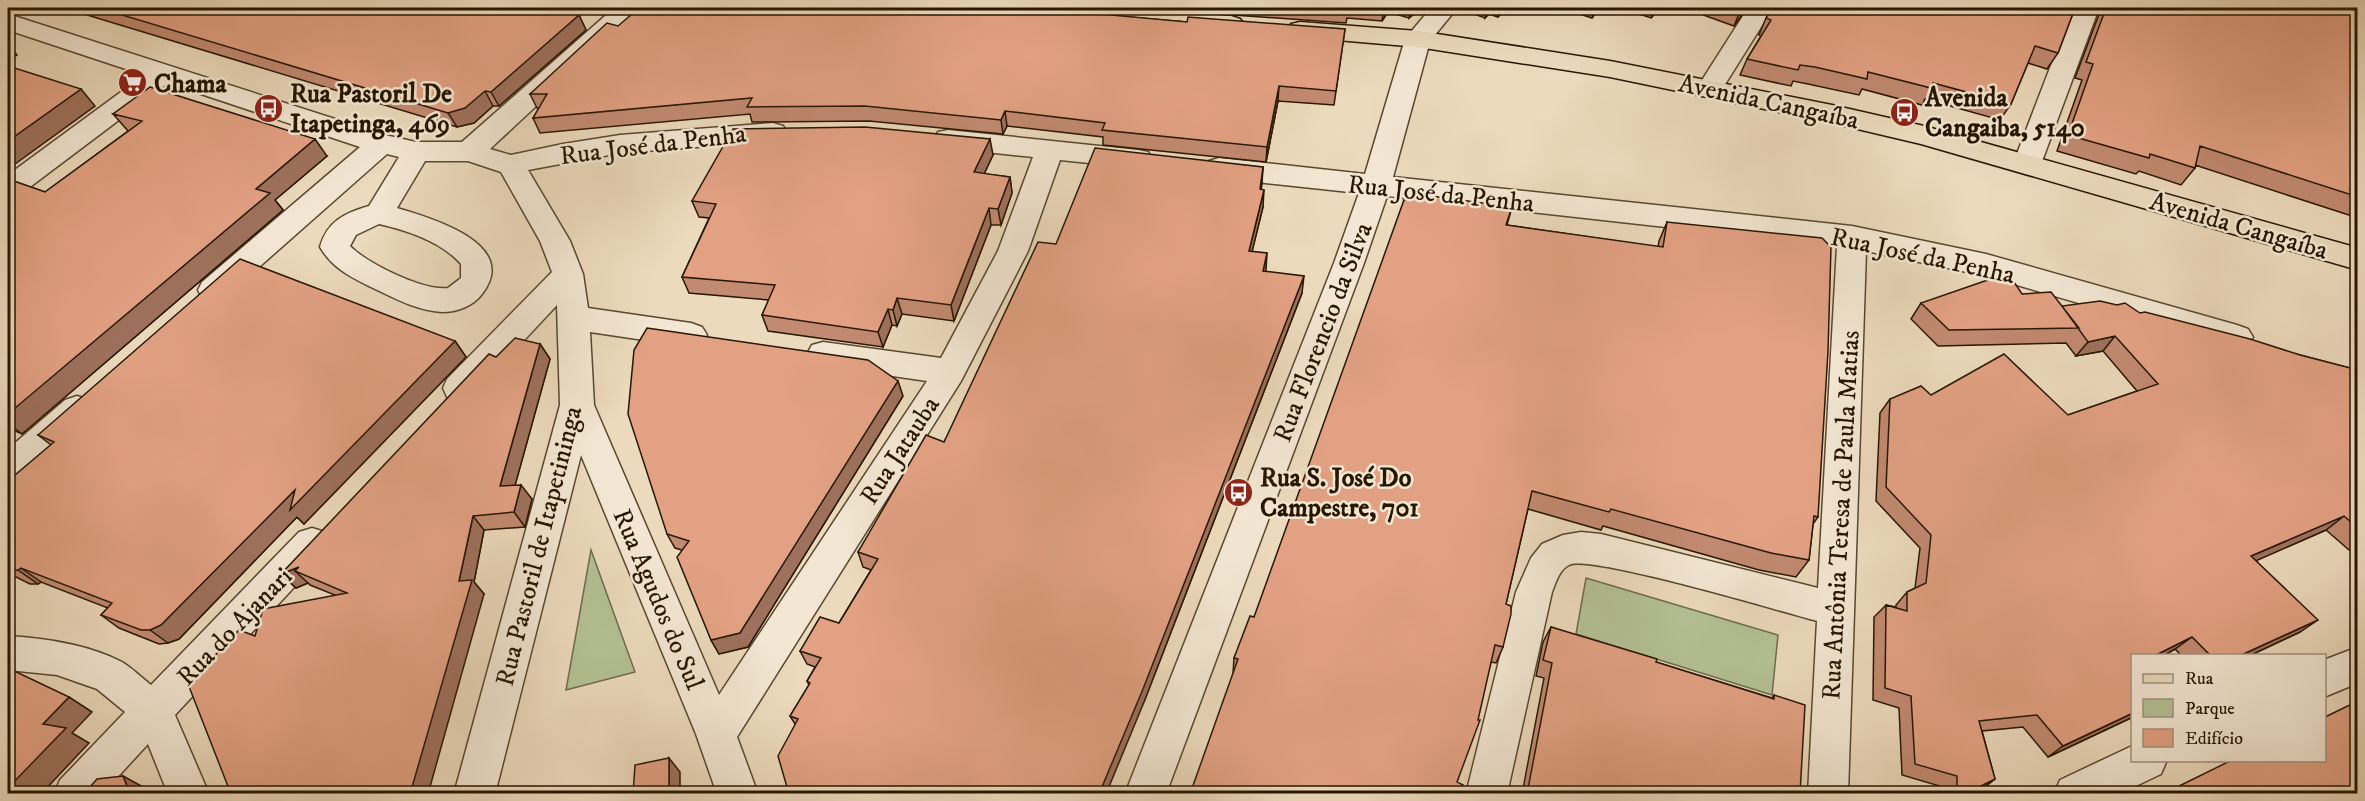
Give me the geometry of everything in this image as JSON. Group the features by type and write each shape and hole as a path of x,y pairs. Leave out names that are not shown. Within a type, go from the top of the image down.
{"main road":[{"name":"Avenida Cangaíba","path":"1014,8 1129,12 1265,27 1418,39 1610,69 1710,88 1924,135 2358,259"}],"street":[{"path":"469,152 628,8"},
{"name":"Rua Florencio da Silva","path":"1145,794 1345,274 1376,186 1418,39 1444,8"},
{"path":"1710,88 1760,8"},
{"path":"2027,164 2086,8"},
{"path":"8,22 381,144 416,151 469,152 511,165"},
{"path":"8,189 165,73"},
{"name":"Rua José da Penha","path":"511,165 620,144 763,132 798,132"},
{"name":"Rua José da Penha","path":"926,137 1852,237 1986,265 2267,346"},
{"path":"195,306 381,144"},
{"name":"Rua Jatauba","path":"716,734 950,372 1013,251 1050,149"},
{"path":"380,214 416,151"},
{"name":"Rua Pastoril de Itapetininga","path":"474,794 577,405 574,318 568,274 555,241 511,165"},
{"name":"Rua Antônia Teresa de Paula Matias","path":"1828,794 1852,237"},
{"path":"438,411 568,274"},
{"path":"574,318 715,338"},
{"path":"797,350 950,372"},
{"path":"8,469 97,391"},
{"name":"Rua Agudos do Sul","path":"577,405 716,734 738,794"},
{"name":"Rua do Ajanari","path":"74,794 332,522"},
{"path":"1486,794 1534,592 1548,562 1559,552 1584,547 1619,553 1835,609"},
{"path":"8,652 57,658 109,675 154,711 189,794"},
{"path":"2326,679 2358,664"},
{"path":"2074,794 2142,762"}],"green space":[{"path":"591,550 635,672 566,690"},
{"path":"1586,578 1778,635 1772,695 1576,634"}],"building":[{"path":"99,8 551,8 579,15 491,92 485,91 465,108 448,113"},
{"path":"639,8 1061,8 1093,10 1089,13 1187,22 1188,17 1345,29 1336,91 1279,86 1267,147 1102,130 1105,123 1005,111 1001,120 865,106 747,107 752,98 533,118 547,94 530,94 607,23 618,26"},
{"path":"1773,8 2075,8 2058,53 2035,46 2011,104 1933,83 1931,88 1868,72 1867,79 1815,67 1800,65 1798,70 1747,59 1771,20 1766,18"},
{"path":"2106,8 2358,8 2358,197 2200,146 2195,168 2150,154 2149,158 2068,135 2093,64 2086,62"},
{"path":"8,66 81,89 8,141"},
{"path":"150,87 315,139 256,189 270,193 8,414 8,179 45,192 142,121 113,114"},
{"path":"865,127 990,139 974,172 1010,177 998,209 989,208 951,305 897,298 893,310 888,309 878,332 762,315 775,285 682,277 716,204 692,201 733,129"},
{"path":"1095,148 1263,167 1260,189 1264,190 1249,251 1267,253 1263,271 1304,276 1143,689 1099,794 789,794 778,756 798,719 790,716 810,683 807,681 821,658 800,651 820,617 839,623 878,559 858,552 926,435 944,442 1038,242 1056,244"},
{"path":"1424,195 1512,207 1506,225 1663,247 1667,222 1822,238 1831,247 1828,351 1818,517 1814,516 1809,560 1771,553 1611,509 1609,512 1532,491 1506,604 1511,606 1511,614 1503,647 1495,645 1478,720 1480,720 1457,782 1463,785 1461,794 1190,794 1238,659 1234,658 1250,616 1254,617 1404,200"},
{"path":"240,259 455,341 290,510 295,490 161,625 150,630 141,630 101,615 112,603 21,568 11,570 8,568 8,481 54,442 38,435"},
{"path":"2008,273 2022,294 2051,292 2079,328 1949,330 1921,303"},
{"path":"2100,301 2117,305 2125,303 2140,313 2145,312 2250,339 2358,370 2358,528 2344,516 2251,556 2318,620 2243,654 2209,654 2192,637 2158,654 2131,654 2131,714 2063,746 2037,715 1979,721 1995,779 1965,794 1957,794 1957,776 1915,764 1911,696 1885,688 1886,605 1907,611 1907,592 1926,583 1931,535 1886,487 1890,399 1921,386 1931,395 2004,354 2068,415 2158,384 2115,336 2088,342 2062,306"},
{"path":"647,328 868,360 898,381 740,633 711,640 677,557 689,541 667,534 628,414 634,350"},
{"path":"515,338 540,344 500,486 521,485 514,512 473,516 459,581 472,580 410,794 231,794 188,684 239,630 255,636 263,609 347,593 295,571 299,567 281,574 489,354 496,357"},
{"path":"1551,627 1657,659 1656,662 1774,699 1774,695 1805,705 1800,794 1527,794 1552,663 1543,660"},
{"path":"8,668 69,697 43,724 66,728 8,788"},
{"path":"2358,701 2358,794 2163,794 2228,762 2326,762 2326,717"},
{"path":"669,758 669,794 633,794 635,765"},
{"path":"123,776 130,794 84,794 97,779"}],"place":[{"name":"Chama","path":"133,83"},
{"name":"Rua Pastoril De Itapetinga, 469","path":"269,108"},
{"name":"Avenida Cangaiba, 5140","path":"1904,112"},
{"name":"Rua S. José Do Campestre, 701","path":"1239,492"}]}
